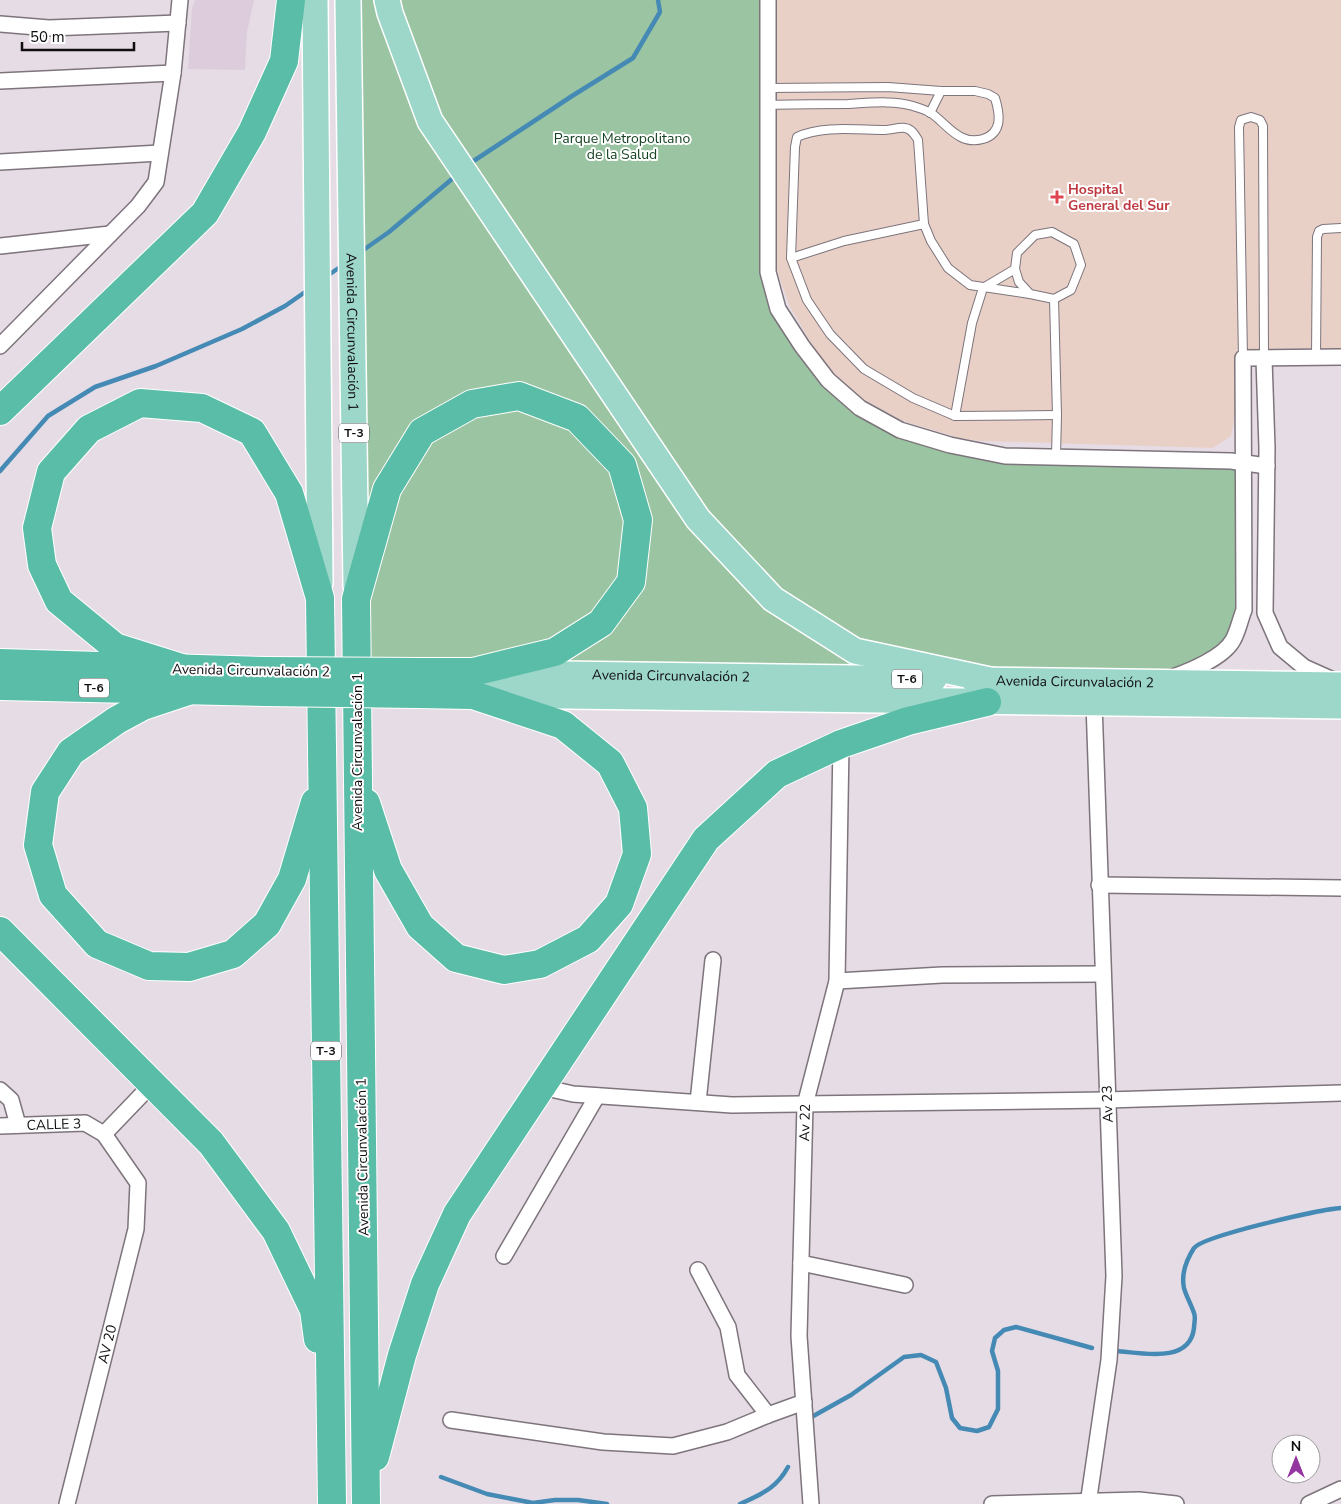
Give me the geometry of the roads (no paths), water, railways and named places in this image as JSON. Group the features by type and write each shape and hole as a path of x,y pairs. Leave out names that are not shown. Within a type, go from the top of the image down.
{"highway":[{"path":"0,411 205,213 252,132 284,61 291,0"},
{"path":"356,599 387,489 422,432 472,404 519,396 577,418 622,465 632,494 638,520 630,582 601,623 555,652 472,684"},
{"path":"187,680 115,647 59,601 42,565 37,528 51,472 89,429 140,404 202,408 252,432 289,493 320,598"},
{"name":"T-3","path":"320,598 332,1504"},
{"name":"Avenida Circunvalación 1","path":"356,599 366,1498"},
{"name":"Avenida Circunvalación 2","path":"0,663 187,680"},
{"path":"187,680 117,720 71,752 45,792 38,844 53,895 98,944 149,966 189,967 233,954 267,924 292,879 322,776"},
{"name":"Avenida Circunvalación 2","path":"0,686 187,680 472,684"},
{"path":"357,778 388,870 420,926 456,958 504,970 540,964 588,939 619,904 637,854 633,808 610,763 563,725 472,684"},
{"path":"366,1498 402,1355 425,1284 456,1214 706,839 777,774 841,744 988,691"},
{"path":"0,931 211,1142 276,1231 314,1310 331,1426"}],"main road":[{"name":"T-3","path":"315,0 320,598"},
{"name":"Avenida Circunvalación 1","path":"348,0 356,599"},
{"path":"387,0 390,14 430,121 698,519 772,599 855,652 988,691"},
{"name":"Avenida Circunvalación 2","path":"472,684 988,691 1157,683 1341,685"},
{"name":"Avenida Circunvalación 2","path":"988,691 1094,703 1341,706"}],"street":[{"path":"0,346 138,206 156,182 174,73 180,0"},
{"path":"768,0 768,272 778,309 802,346 828,380 860,408 900,430 950,445 1005,456 1231,461 1267,466"},
{"path":"0,24 49,28 178,23"},
{"path":"0,81 174,73"},
{"path":"0,162 160,153"},
{"path":"0,246 110,234"},
{"path":"1157,683 1193,670 1212,659 1232,642 1244,610 1243,358 1341,357"},
{"path":"1264,359 1267,466 1266,613 1280,647 1304,667 1341,685"},
{"name":"Av 23","path":"1089,1502 1109,1360 1114,1276 1094,703"},
{"name":"Av 22","path":"811,1504 799,1336 805,1105 837,981 841,744"},
{"path":"1099,885 1341,888"},
{"path":"698,1102 713,960"},
{"path":"837,981 942,975 1102,974"},
{"path":"104,1134 152,1084"},
{"path":"542,1086 573,1094 732,1105 1107,1100 1341,1093"},
{"path":"0,1090 11,1100 18,1125"},
{"path":"504,1256 597,1096"},
{"name":"CALLE 3","path":"0,1126 85,1123 104,1134"},
{"name":"AV 20","path":"67,1504 136,1229 138,1183 104,1134"},
{"path":"800,1263 905,1285"},
{"path":"698,1270 728,1327 737,1375 768,1415"},
{"path":"451,1420 603,1442 673,1446 727,1432 804,1402"},
{"path":"1309,1504 1341,1489"},
{"path":"992,1504 1139,1500 1176,1504"}],"lane":[{"path":"768,88 888,87 941,91 975,91 995,98 1000,116 999,124 994,133 983,139 966,139 955,135 930,113 912,106 888,103 768,105"},
{"path":"930,113 941,91"},
{"path":"1243,358 1239,127 1241,120 1251,117 1260,120 1263,126 1264,359"},
{"path":"1030,294 1019,282 1015,269 1017,252 1035,235 1052,232 1074,244 1081,265 1071,290 1054,298 970,285 948,268 924,224 918,140 913,132 904,127 888,130 846,129 806,133 797,137 795,147 791,258 807,300 830,334 864,369 913,398 955,416 1057,415"},
{"path":"791,258 844,240 924,224"},
{"path":"1316,358 1317,237 1319,231 1323,229 1341,228"},
{"path":"955,416 972,323 983,288 1015,269"},
{"path":"1054,298 1057,415 1056,456"}],"waterway":[{"path":"469,164 633,58 660,12 658,0"},
{"path":"359,253 389,232 452,179"},
{"path":"327,276 343,265"},
{"path":"0,471 48,416 95,387 156,366 242,329 285,306 308,290"},
{"path":"1117,1351 1163,1354 1174,1352 1184,1347 1191,1339 1195,1316 1185,1291 1183,1277 1187,1262 1194,1248 1202,1243 1239,1230 1341,1208"},
{"path":"808,1419 851,1395 904,1357 921,1355 936,1362 946,1388 952,1418 960,1428 977,1431 989,1427 998,1409 998,1371 992,1351 995,1338 1004,1330 1016,1327 1092,1348"},
{"path":"740,1504 773,1486 788,1467"},
{"path":"441,1477 487,1494 533,1503 555,1500 578,1500 607,1504"}],"place":[{"name":"Hospital General del Sur","path":"1057,197"}],"park label":[{"name":"Parque Metropolitano de la Salud","path":"622,146"}]}
